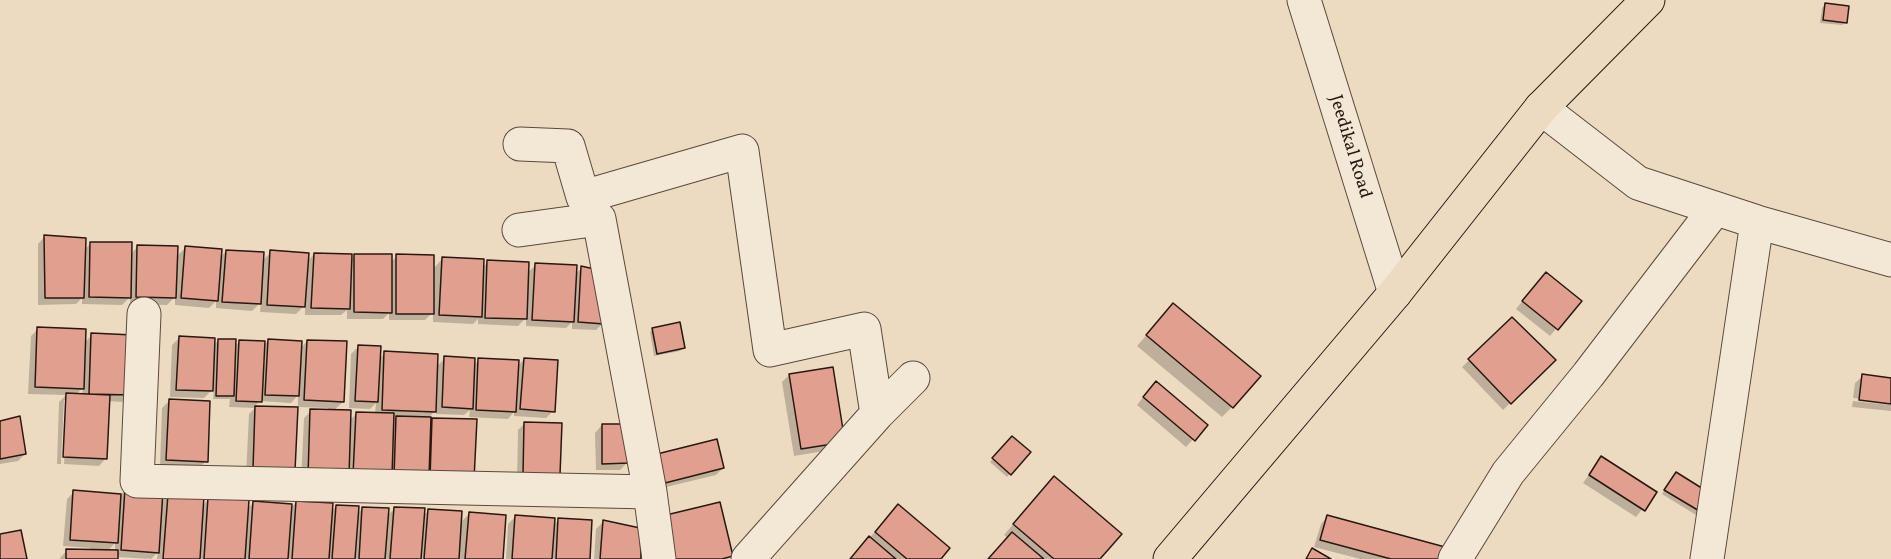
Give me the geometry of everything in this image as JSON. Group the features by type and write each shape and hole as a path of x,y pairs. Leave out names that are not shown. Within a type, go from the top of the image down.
{"main road":[{"path":"1170,559 1395,294 1542,108 1648,0"}],"street":[{"name":"Jeedikal Road","path":"1304,0 1395,294"},
{"path":"1542,108 1638,183 1757,222 1891,260"},
{"path":"520,144 568,146 583,197 742,151 770,350 864,329 877,414"},
{"path":"1455,559 1508,472 1588,375 1715,209"},
{"path":"519,230 599,219 650,492 658,559"},
{"path":"1707,559 1757,222"},
{"path":"144,314 137,481 650,492"},
{"path":"748,559 877,414 913,378"}],"building":[{"path":"1825,3 1849,6 1847,23 1823,20"},
{"path":"44,235 86,238 84,298 45,298"},
{"path":"90,242 132,242 131,298 89,297"},
{"path":"137,245 178,246 176,298 136,297"},
{"path":"185,246 222,249 218,301 181,298"},
{"path":"226,250 264,252 261,304 222,302"},
{"path":"270,250 309,253 305,307 267,305"},
{"path":"314,253 352,254 350,309 311,308"},
{"path":"354,254 392,254 392,313 354,312"},
{"path":"396,254 434,255 434,314 396,314"},
{"path":"442,257 484,259 482,317 439,315"},
{"path":"487,260 529,262 527,319 485,318"},
{"path":"535,263 577,265 574,322 532,320"},
{"path":"581,266 603,271 604,324 578,322"},
{"path":"1546,272 1582,301 1558,330 1522,301"},
{"path":"1173,303 1261,376 1233,408 1146,335"},
{"path":"1512,317 1556,360 1511,404 1468,359"},
{"path":"680,322 685,348 657,354 652,328"},
{"path":"37,327 86,329 84,389 35,387"},
{"path":"91,333 133,335 131,395 89,394"},
{"path":"179,336 215,338 213,391 176,390"},
{"path":"218,339 236,339 234,396 216,396"},
{"path":"268,339 302,341 299,396 265,395"},
{"path":"239,340 265,341 262,402 236,401"},
{"path":"307,340 347,341 344,402 304,400"},
{"path":"358,345 381,346 378,402 355,401"},
{"path":"384,351 438,354 436,412 382,410"},
{"path":"444,356 475,358 473,409 442,407"},
{"path":"478,358 519,360 516,412 476,410"},
{"path":"524,358 558,360 555,412 520,409"},
{"path":"833,367 845,442 801,449 789,374"},
{"path":"1862,374 1891,378 1891,404 1859,400"},
{"path":"1156,381 1208,425 1195,441 1143,397"},
{"path":"66,393 110,395 107,459 63,457"},
{"path":"169,399 210,401 208,462 166,460"},
{"path":"255,406 298,407 295,471 253,469"},
{"path":"310,409 351,410 349,477 308,476"},
{"path":"356,412 394,413 392,476 353,475"},
{"path":"20,416 26,454 0,459 0,421"},
{"path":"396,416 431,417 429,477 394,476"},
{"path":"432,418 477,419 474,480 430,478"},
{"path":"524,422 562,423 560,475 523,474"},
{"path":"602,424 628,424 629,463 602,464"},
{"path":"1012,436 1031,452 1011,475 992,458"},
{"path":"717,439 724,468 665,483 657,454"},
{"path":"1601,456 1657,492 1645,511 1589,475"},
{"path":"1676,472 1716,497 1706,515 1664,490"},
{"path":"1054,476 1122,534 1100,559 1054,559 1013,524"},
{"path":"125,488 163,491 159,553 121,550"},
{"path":"73,490 121,494 118,543 70,540"},
{"path":"168,494 204,496 200,559 163,559"},
{"path":"208,497 249,500 245,559 204,559"},
{"path":"253,501 292,504 288,559 249,559"},
{"path":"296,501 333,503 329,559 292,559"},
{"path":"720,502 733,556 722,559 672,559 662,516"},
{"path":"898,504 950,548 941,559 907,559 875,532"},
{"path":"336,505 359,506 355,559 332,559"},
{"path":"362,507 389,508 385,559 359,559"},
{"path":"394,507 425,508 421,559 390,559"},
{"path":"428,509 462,511 459,559 424,559"},
{"path":"469,512 506,515 503,559 465,559"},
{"path":"515,515 555,518 552,559 512,559"},
{"path":"1327,515 1445,547 1442,559 1391,559 1320,540"},
{"path":"558,518 592,520 590,559 556,559"},
{"path":"603,520 640,528 641,559 600,559"},
{"path":"21,530 27,559 0,559 0,534"},
{"path":"1012,532 1044,559 988,559"},
{"path":"869,536 896,559 850,559"},
{"path":"1312,548 1331,559 1306,559"},
{"path":"66,549 118,550 118,559 66,559"}]}
